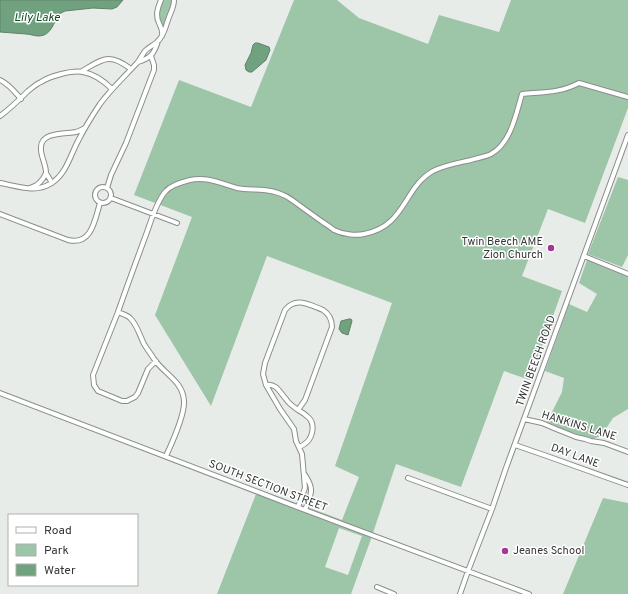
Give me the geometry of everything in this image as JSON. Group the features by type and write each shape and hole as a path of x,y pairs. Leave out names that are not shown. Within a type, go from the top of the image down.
{"street":[{"path":"161,0 157,11 157,16 158,23 162,28 162,36"},
{"path":"0,183 35,189 42,188 57,179 70,161 77,142 99,106 112,89 138,62 146,50 158,41 165,32 174,0"},
{"path":"138,62 146,60 151,56 158,41"},
{"path":"107,188 154,70 154,64 151,56"},
{"path":"0,117 41,82 49,78 71,72 82,71 107,58 122,61 131,69"},
{"path":"82,71 98,77 112,89"},
{"path":"0,80 6,83 21,99"},
{"path":"156,361 148,369 138,393 131,399 122,401 98,391 94,385 93,376 154,214 161,197 168,189 191,180 204,179 220,182 241,189 265,190 280,193 291,199 334,230 348,234 363,235 377,230 390,222 399,212 418,183 429,173 442,166 490,155 497,150 508,136 522,94 560,90 579,83 628,97"},
{"path":"28,189 34,187 40,182 44,178 46,172 46,166 41,148 43,140 51,135 78,131 85,128"},
{"name":"TWIN BEECH ROAD","path":"460,594 628,135"},
{"path":"623,150 628,152"},
{"path":"46,172 52,183"},
{"path":"102,187 107,188 111,193 111,198 106,203 100,202 97,200 96,192 102,187"},
{"path":"111,198 177,223"},
{"path":"0,214 68,240 77,241 86,237 90,232 100,202"},
{"path":"584,256 628,274"},
{"path":"298,410 305,400 332,327 331,319 326,312 301,302 295,302 285,310 265,363 263,374 266,385 294,429 296,441 303,459 305,488 298,507"},
{"path":"118,312 128,316 131,319 156,361 182,391 184,400 183,414 166,456"},
{"path":"266,385 270,384 277,388 287,401 309,418 312,423 312,432 309,440 306,444 299,447"},
{"name":"SOUTH SECTION STREET","path":"0,393 305,510 530,594"},
{"name":"HANKINS LANE","path":"524,419 542,423 576,437 604,443 628,452"},
{"name":"DAY LANE","path":"514,445 544,454 628,485"},
{"path":"304,475 310,483 312,490 305,510"},
{"path":"408,478 492,509"},
{"path":"377,587 394,594"}],"green space":[{"path":"162,0 173,0 173,4 163,28 159,14 159,8"},
{"path":"294,0 337,0 359,18 428,44 439,15 499,32 511,0 628,0 628,108 585,223 548,209 522,276 562,291 530,380 504,371 461,487 396,464 351,594 217,594 258,489 342,520 359,477 335,466 392,303 267,256 211,406 155,315 192,217 134,195 179,80 251,107","holes":["339,528 362,536 348,575 325,567"]},
{"path":"618,177 628,180 628,255 622,267 588,254"},
{"path":"587,260 628,277 628,409 613,418 601,436 593,439 564,430 547,422 562,392 564,378 545,371 569,304 587,312 597,294 579,283"},
{"path":"603,498 628,503 628,594 563,594"}],"water":[{"name":"Lily Lake","path":"0,0 123,0 117,7 112,9 93,8 65,11 59,14 54,24 46,34 39,36 0,32"},
{"path":"258,43 269,47 270,50 266,60 252,72 249,72 246,70 245,65 253,45"},
{"path":"349,319 352,321 348,335 342,333 339,329 341,321"}],"place":[{"name":"Twin Beech AME Zion Church","path":"551,248"},
{"name":"Jeanes School","path":"505,551"}]}
